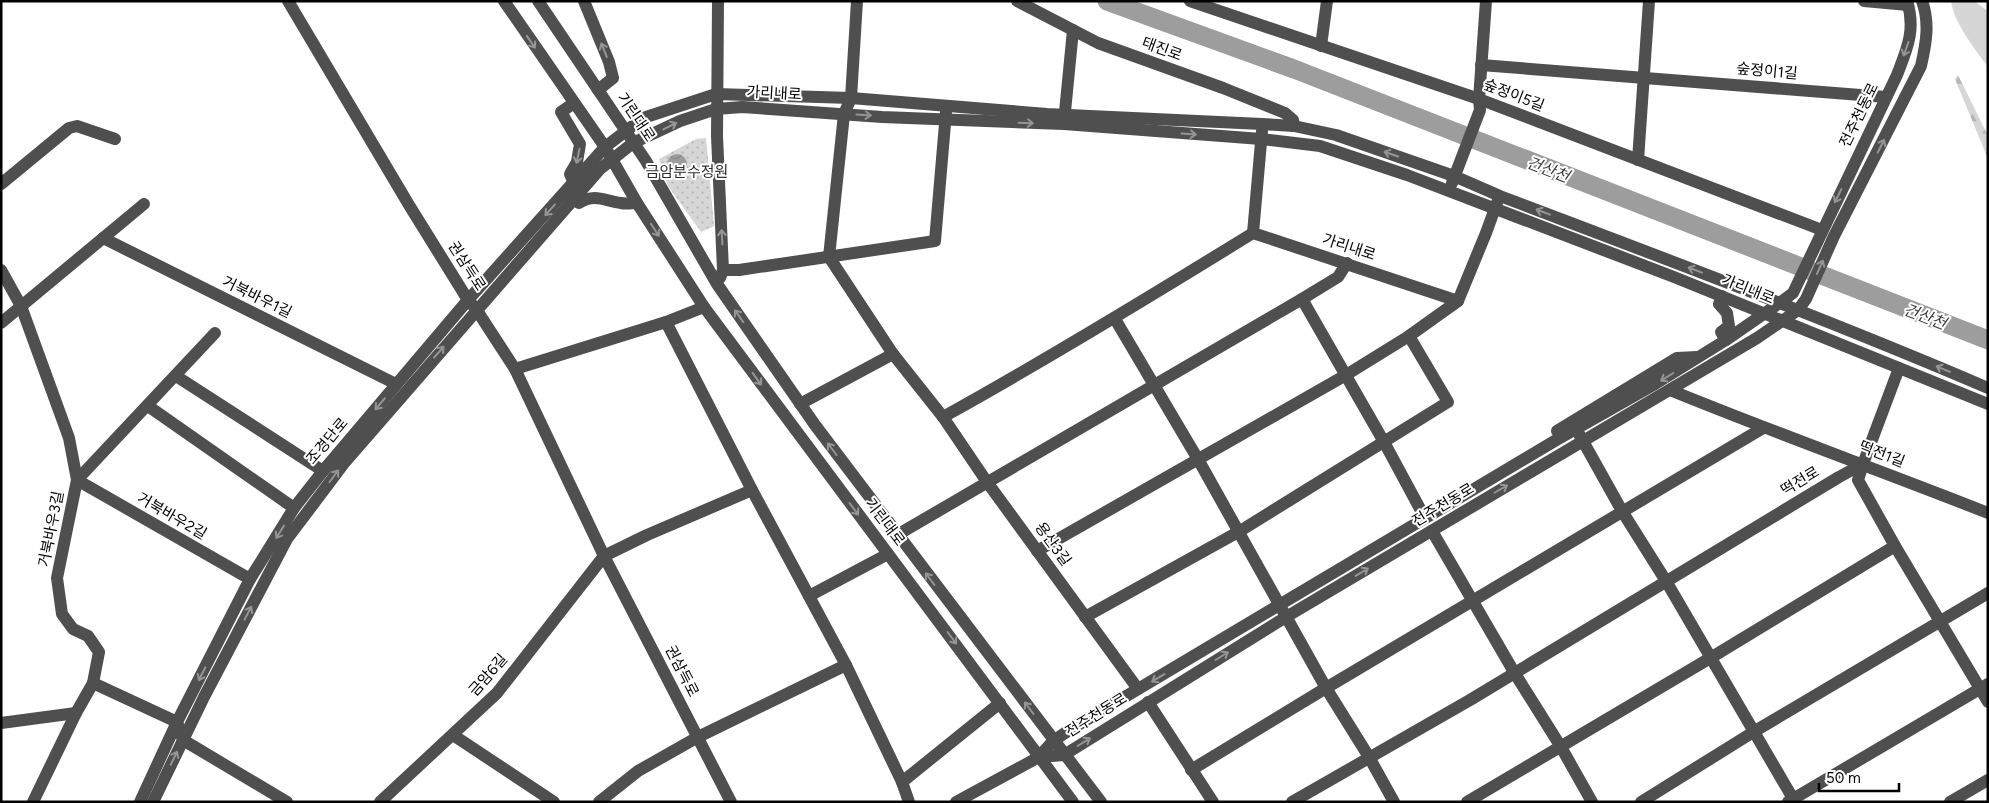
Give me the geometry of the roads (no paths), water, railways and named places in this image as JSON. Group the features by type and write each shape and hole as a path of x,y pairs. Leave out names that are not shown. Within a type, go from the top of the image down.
{"street":[{"name":"권삼득로","path":"288,1 409,205 515,369 604,556 732,802"},
{"name":"기린대로","path":"504,1 605,147 637,203 704,307 1073,802"},
{"name":"기린대로","path":"538,1 646,161 717,284 800,404 897,535 1101,802"},
{"path":"584,1 610,62 613,78 598,90"},
{"path":"717,284 723,270 716,109 718,1"},
{"path":"829,257 844,114 851,98 857,1"},
{"name":"태진로","path":"1017,1 1098,43 1223,88 1284,113 1292,120 1294,126"},
{"name":"숲정이5길","path":"1190,1 1638,160 1820,234"},
{"path":"1321,46 1327,1"},
{"path":"1449,191 1480,105 1486,1"},
{"path":"1638,160 1649,1"},
{"path":"1864,1 1907,3"},
{"name":"전주천동로","path":"1039,757 1054,741 1138,689 1536,452 1580,436 1670,390 1758,338 1798,310 1806,299 1834,236 1921,66 1926,44 1927,25 1922,1"},
{"name":"전주천동로","path":"1039,757 1064,755 1286,617 1432,531 1726,340 1793,293 1897,75 1909,43 1912,24 1907,3"},
{"path":"1064,119 1074,30"},
{"name":"숲정이1길","path":"1481,65 1886,97"},
{"name":"가리내로","path":"605,147 643,118 716,94 851,98 947,105 1320,146 1449,191 1722,296 1988,404"},
{"path":"574,103 561,112 580,144 577,162 570,174 574,183"},
{"path":"723,270 739,270 935,241 947,105"},
{"name":"가리내로","path":"612,158 634,144 680,121 716,109 742,108 946,119 1064,119 1294,126 1336,135 1456,172 1500,196 1781,302 1988,388"},
{"path":"943,417 1030,369 1253,233 1262,124"},
{"path":"1,184 68,128 77,126 114,139"},
{"name":"조경단로","path":"153,802 287,539 345,462 472,305 605,147"},
{"name":"조경단로","path":"140,802 250,579 294,508 396,384 612,158"},
{"path":"1037,551 1346,376 1409,336 1458,301 1500,196"},
{"path":"573,199 578,203 584,200 602,198 621,204 637,203"},
{"path":"1,322 144,204"},
{"name":"가리내로","path":"1253,233 1458,301"},
{"name":"거북바우1길","path":"103,238 396,384"},
{"name":"용산3길","path":"829,257 894,354 943,417 987,482 1138,689"},
{"name":"기린대로","path":"897,535 1302,299 1338,277 1347,263"},
{"name":"거북바우3길","path":"1,270 21,306 69,438 77,480 58,578 62,614 73,628 88,636 99,652 93,683"},
{"path":"1722,296 1719,304 1727,313 1729,326 1721,332 1726,340"},
{"path":"1302,299 1425,518"},
{"path":"515,369 666,322 704,307"},
{"path":"1114,319 1199,460 1240,531 1279,606 1394,802"},
{"path":"666,322 752,490 846,665 902,782 909,802"},
{"name":"거북바우3길","path":"77,480 215,333"},
{"path":"1086,617 1240,531 1448,402 1409,336"},
{"path":"800,404 894,354"},
{"path":"1536,452 1534,445 1677,358 1699,357"},
{"path":"1899,368 1858,480 1939,623 1984,686 1988,702"},
{"path":"176,376 323,471"},
{"name":"떡전1길","path":"1670,390 1763,428 1864,464 1988,513"},
{"path":"148,406 294,508"},
{"path":"1191,770 1763,428"},
{"path":"1580,436 1622,511 1666,580 1755,731 1792,801 1984,686"},
{"name":"떡전로","path":"1292,802 1470,700 1839,476 1864,464"},
{"name":"거북바우2길","path":"77,480 250,579"},
{"path":"604,556 647,535 752,490"},
{"path":"1432,531 1592,802"},
{"path":"1466,802 1835,584 1894,546"},
{"path":"809,596 888,554"},
{"name":"금암6길","path":"380,802 497,693 604,556"},
{"path":"1641,802 1755,731 1987,594"},
{"path":"599,802 638,771 698,737 846,665"},
{"path":"33,802 76,713 93,683 178,722 183,740 287,802"},
{"path":"1148,702 1213,802"},
{"path":"902,782 1000,703"},
{"path":"1,723 76,713"},
{"path":"453,734 554,802"},
{"path":"956,802 1039,757"},
{"path":"1950,802 1988,780"}],"water":[{"path":"673,154 681,154 687,160 687,168 681,174 673,174 667,168 667,160"}],"waterway":[{"name":"건산천","path":"1107,1 1294,69 1988,340"}],"park label":[{"name":"금암분수정원","path":"687,172"}]}
